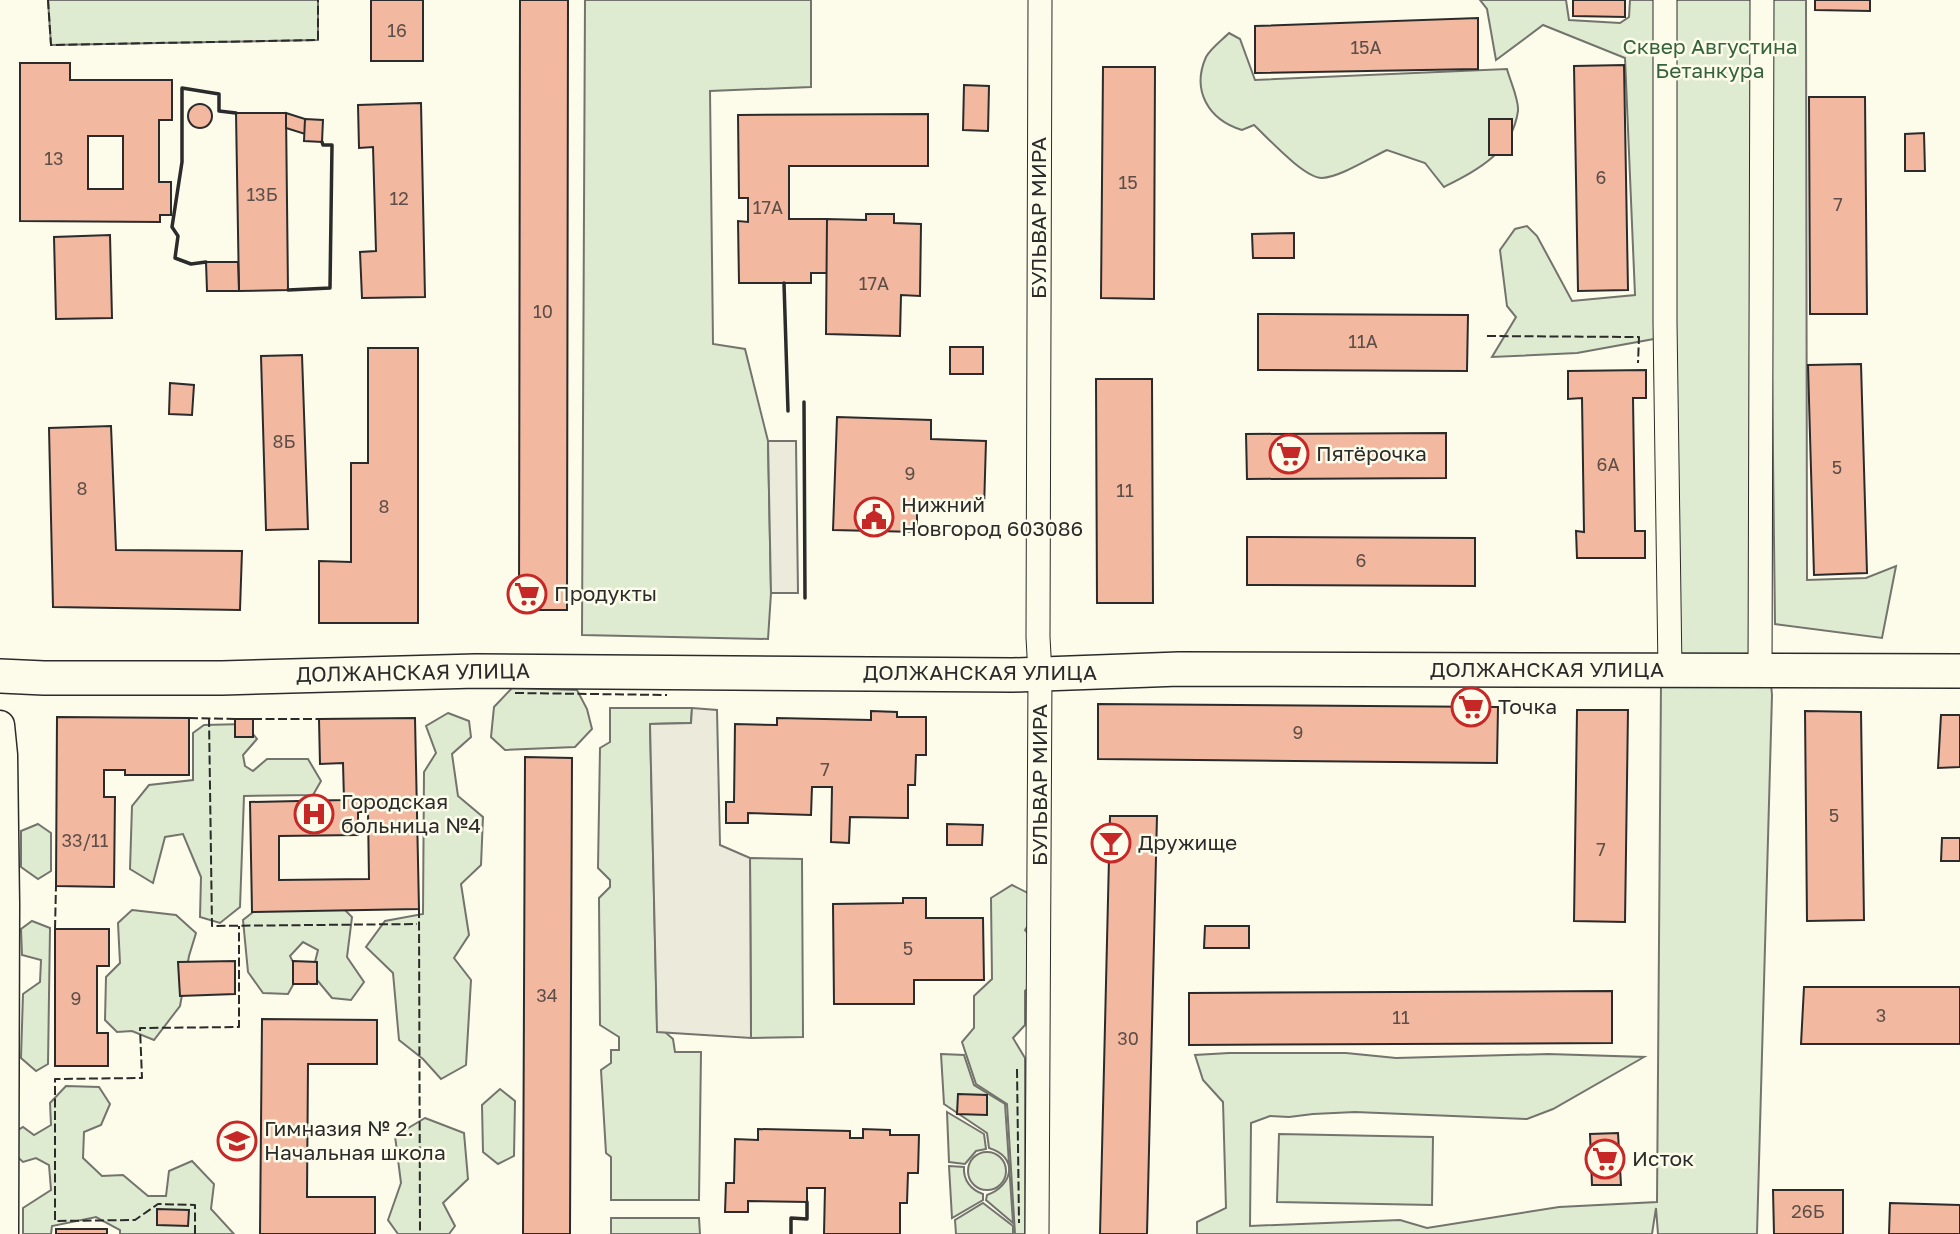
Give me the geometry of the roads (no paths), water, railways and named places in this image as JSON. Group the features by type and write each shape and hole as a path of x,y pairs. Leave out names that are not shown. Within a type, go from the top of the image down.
{"main road":[{"name":"ДОЛЖАНСКАЯ УЛИЦА","path":"0,676 222,678 475,671 1040,674 1179,669 1670,670 1760,673 1960,671"}],"street":[{"name":"БУЛЬВАР МИРА","path":"1037,1234 1040,0"},
{"path":"1665,0 1665,322 1670,670"},
{"path":"1760,673 1762,0"},
{"path":"0,725 3,755 5,904 4,1234"}],"place":[{"name":"Пятёрочка","path":"1289,454"},
{"name":"Нижний Новгород 603086","path":"874,517"},
{"name":"Продукты","path":"527,594"},
{"name":"Точка","path":"1471,707"},
{"name":"Городская больница №4","path":"314,814"},
{"name":"Дружище","path":"1111,843"},
{"name":"Гимназия № 2. Начальная школа","path":"237,1141"},
{"name":"Исток","path":"1605,1159"}],"park label":[{"name":"Сквер Августина Бетанкура","path":"1710,59"}]}
